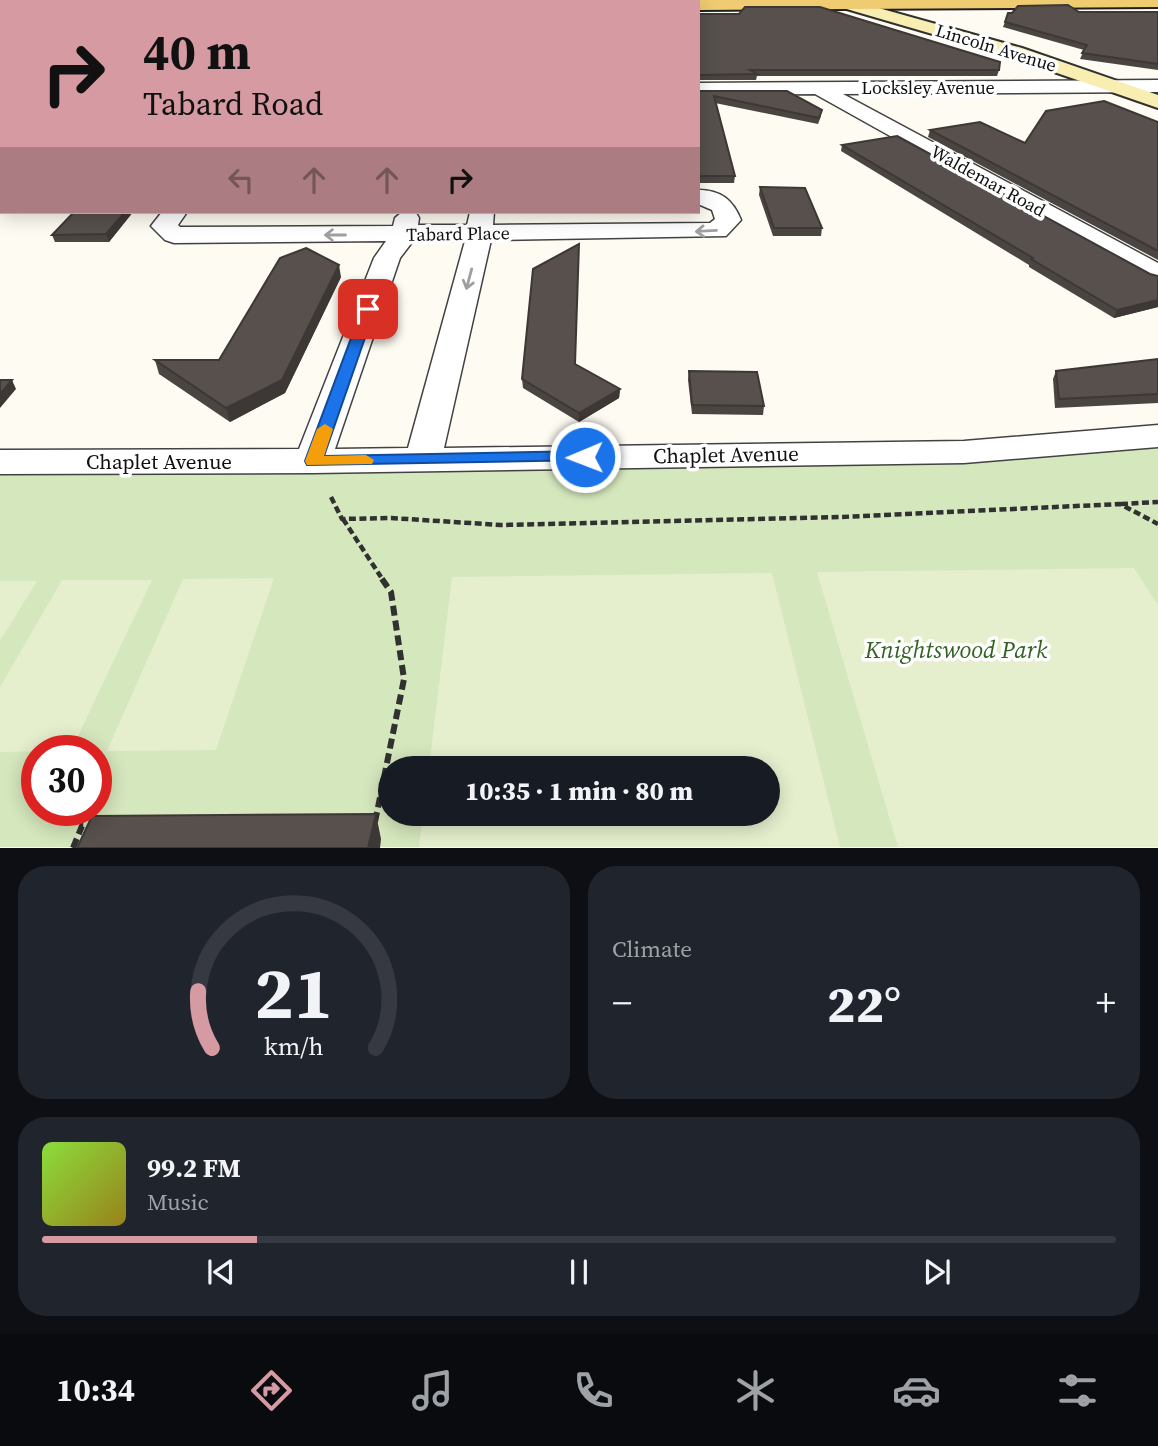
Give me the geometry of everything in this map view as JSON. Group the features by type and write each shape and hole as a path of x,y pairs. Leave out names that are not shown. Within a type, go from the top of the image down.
{"main road":[{"path":"700,5 1158,2"}],"street":[{"name":"Lincoln Avenue","path":"840,2 1015,52 1158,102"},
{"name":"Locksley Avenue","path":"700,89 1158,86"},
{"name":"Waldemar Road","path":"819,89 1158,274"},
{"name":"Tabard Place","path":"173,214 164,226 174,235 480,223 717,231 727,220 723,205 707,197 700,197"},
{"path":"423,459 476,253 480,223"},
{"path":"313,461 387,258 406,224"},
{"name":"Chaplet Avenue","path":"0,462 313,461 964,452 1158,436"}],"path":[{"path":"313,461 342,519 391,592 404,679 375,823 361,823"},
{"path":"342,519 391,518 501,526 841,517 1158,502"},
{"path":"1120,504 1158,524"},
{"path":"74,848 82,826"}],"green space":[{"name":"Knightswood Park","path":"1158,436 1158,847 0,847 0,462 313,461"},
{"path":"1134,568 1158,605 1158,847 898,847 817,572"},
{"path":"772,573 840,847 419,847 422,826 780,826 780,756 430,756 452,577"},
{"path":"274,578 216,750 112,751 112,740 183,579"},
{"path":"62,580 152,580 79,735 21,735 21,752 0,752 0,687"},
{"path":"0,581 37,581 0,641"}],"building":[{"path":"1068,5 1079,12 1158,12 1158,64 1082,53 1087,45 1005,22 1008,13 1012,13 1018,6"},
{"path":"745,7 820,7 1000,62 999,70 750,70 757,74 700,75 700,14 739,14"},
{"path":"700,91 787,91 822,110 819,118 714,96 735,176 700,176"},
{"path":"1104,101 1158,122 1158,251 930,130 980,122 1025,143 1046,111"},
{"path":"897,136 1158,276 1158,300 1117,310 842,145"},
{"path":"760,187 805,188 822,228 774,228"},
{"path":"72,214 123,214 106,234 52,235"},
{"path":"579,244 575,364 620,389 579,413 522,379 533,269"},
{"path":"306,248 339,265 282,380 226,408 155,360 219,360 280,258"},
{"path":"1158,359 1158,394 1059,399 1056,371"},
{"path":"689,371 757,372 764,406 692,405"},
{"path":"0,380 12,380 0,394"},
{"path":"376,814 368,848 77,848 87,826 112,826 112,816"}],"slow traffic":[{"path":"325,429 313,461 366,460"}],"route":[{"path":"368,309 313,461 585,457"}]}
